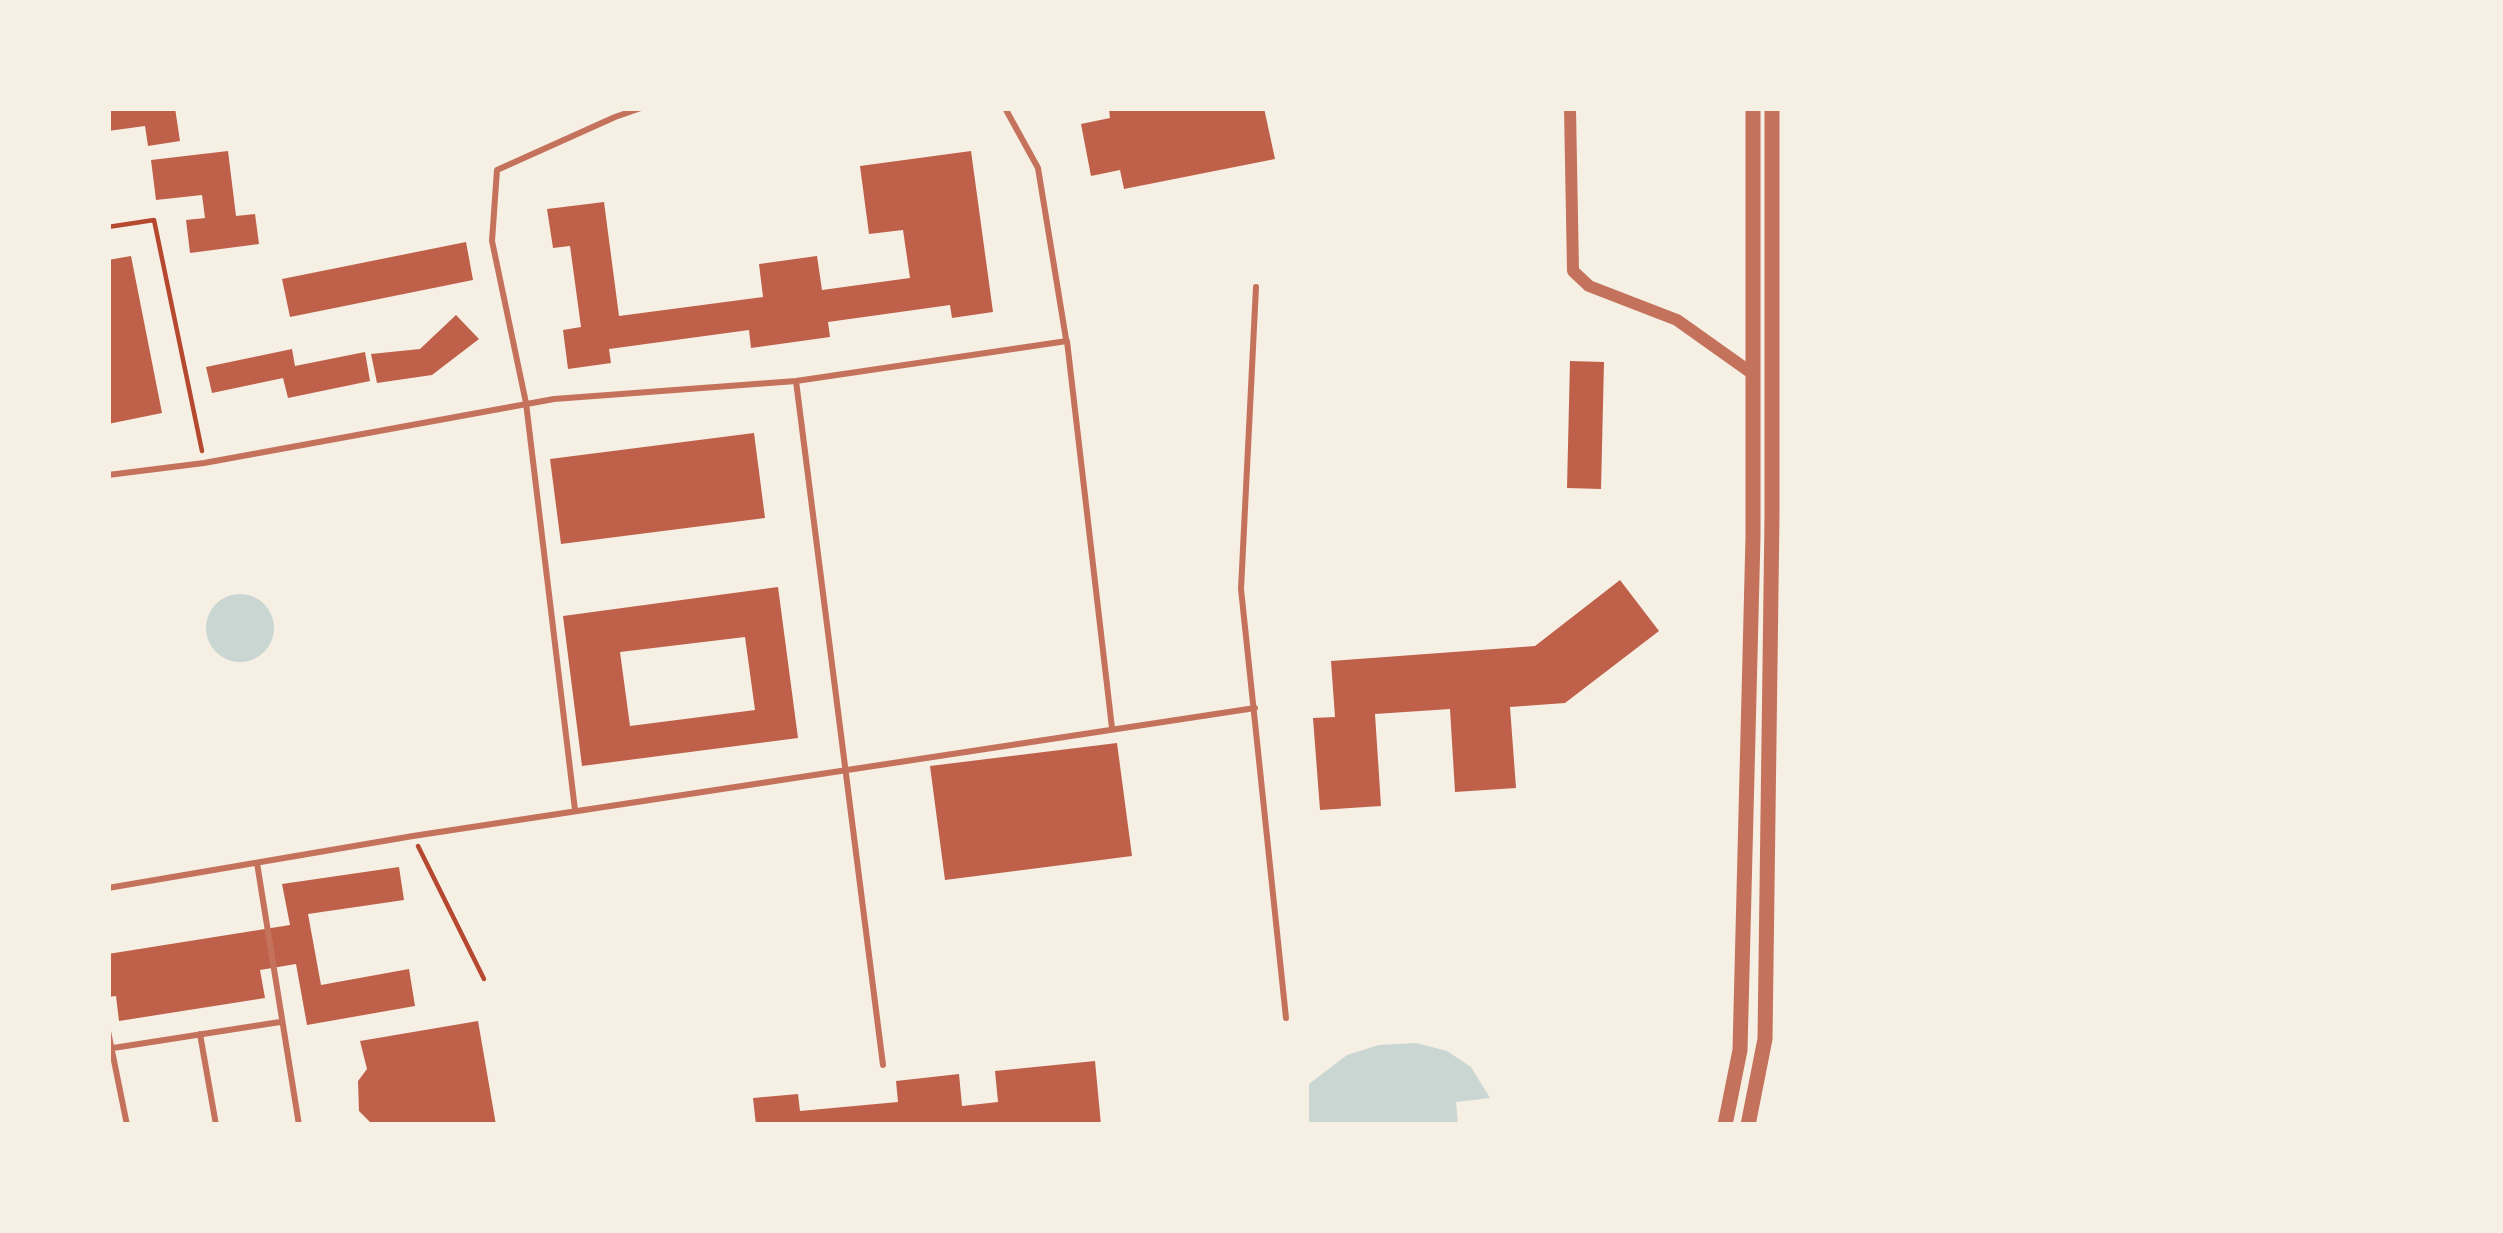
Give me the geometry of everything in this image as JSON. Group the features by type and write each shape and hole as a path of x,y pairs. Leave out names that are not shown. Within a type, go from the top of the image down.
{"street":[{"path":"1570,108 1573,271 1588,286 1677,320 1753,374"},
{"path":"1725,1125 1739,1050 1753,537 1753,108"},
{"path":"1748,1125 1765,1040 1772,108"}],"lane":[{"path":"575,810 526,403 491,241 497,170 640,108"},
{"path":"1005,108 1038,168 1066,341 1112,728"},
{"path":"1256,287 1241,589 1286,1018"},
{"path":"108,476 554,399 796,381 1066,341"},
{"path":"796,381 883,1065"},
{"path":"108,888 575,810 1256,708"},
{"path":"257,863 298,1125"},
{"path":"113,1048 280,1022"},
{"path":"108,1031 127,1125"},
{"path":"200,1034 216,1125"}],"path":[{"path":"108,226 154,220 204,463"},
{"path":"412,836 484,979"}],"shaded area":[{"path":"240,594 264,604 274,628 264,652 240,662 216,652 206,628 216,604"},
{"path":"1416,1043 1447,1051 1471,1067 1490,1098 1456,1102 1458,1125 1309,1125 1309,1084 1347,1055 1379,1045"}],"building":[{"path":"108,108 175,108 180,141 148,146 145,126 108,131"},
{"path":"1264,108 1275,159 1124,189 1120,170 1091,176 1081,124 1110,118 1109,109"},
{"path":"228,151 236,216 255,214 259,244 190,253 186,220 205,218 202,195 156,200 151,160"},
{"path":"971,151 993,312 952,318 950,305 828,322 830,337 751,348 749,330 609,349 611,363 568,369 563,330 581,327 570,246 553,248 547,209 604,202 619,316 763,297 759,264 817,256 822,290 910,278 903,230 869,234 860,166"},
{"path":"466,242 473,280 290,317 282,279"},
{"path":"131,256 162,413 108,424 108,260"},
{"path":"456,315 479,339 432,375 377,383 371,354 420,349"},
{"path":"292,349 295,366 365,352 370,381 288,398 283,378 212,393 206,367"},
{"path":"1570,361 1604,362 1601,489 1567,488"},
{"path":"754,433 765,518 561,544 550,459"},
{"path":"1620,580 1659,631 1565,703 1510,707 1516,788 1455,792 1450,709 1375,714 1381,806 1320,810 1313,718 1335,717 1331,661 1535,646"},
{"path":"778,587 798,738 582,766 563,616","holes":["745,637 755,710 630,726 620,652"]},
{"path":"1117,743 1132,856 945,880 930,766"},
{"path":"399,867 404,900 308,914 321,985 409,969 415,1006 307,1025 296,964 260,970 265,998 119,1021 116,996 108,997 108,954 290,925 282,884"},
{"path":"478,1021 496,1125 373,1125 359,1111 358,1081 367,1069 360,1041"},
{"path":"1095,1061 1101,1125 756,1125 753,1098 798,1094 800,1111 898,1102 896,1081 959,1074 962,1106 998,1102 995,1071"}]}
